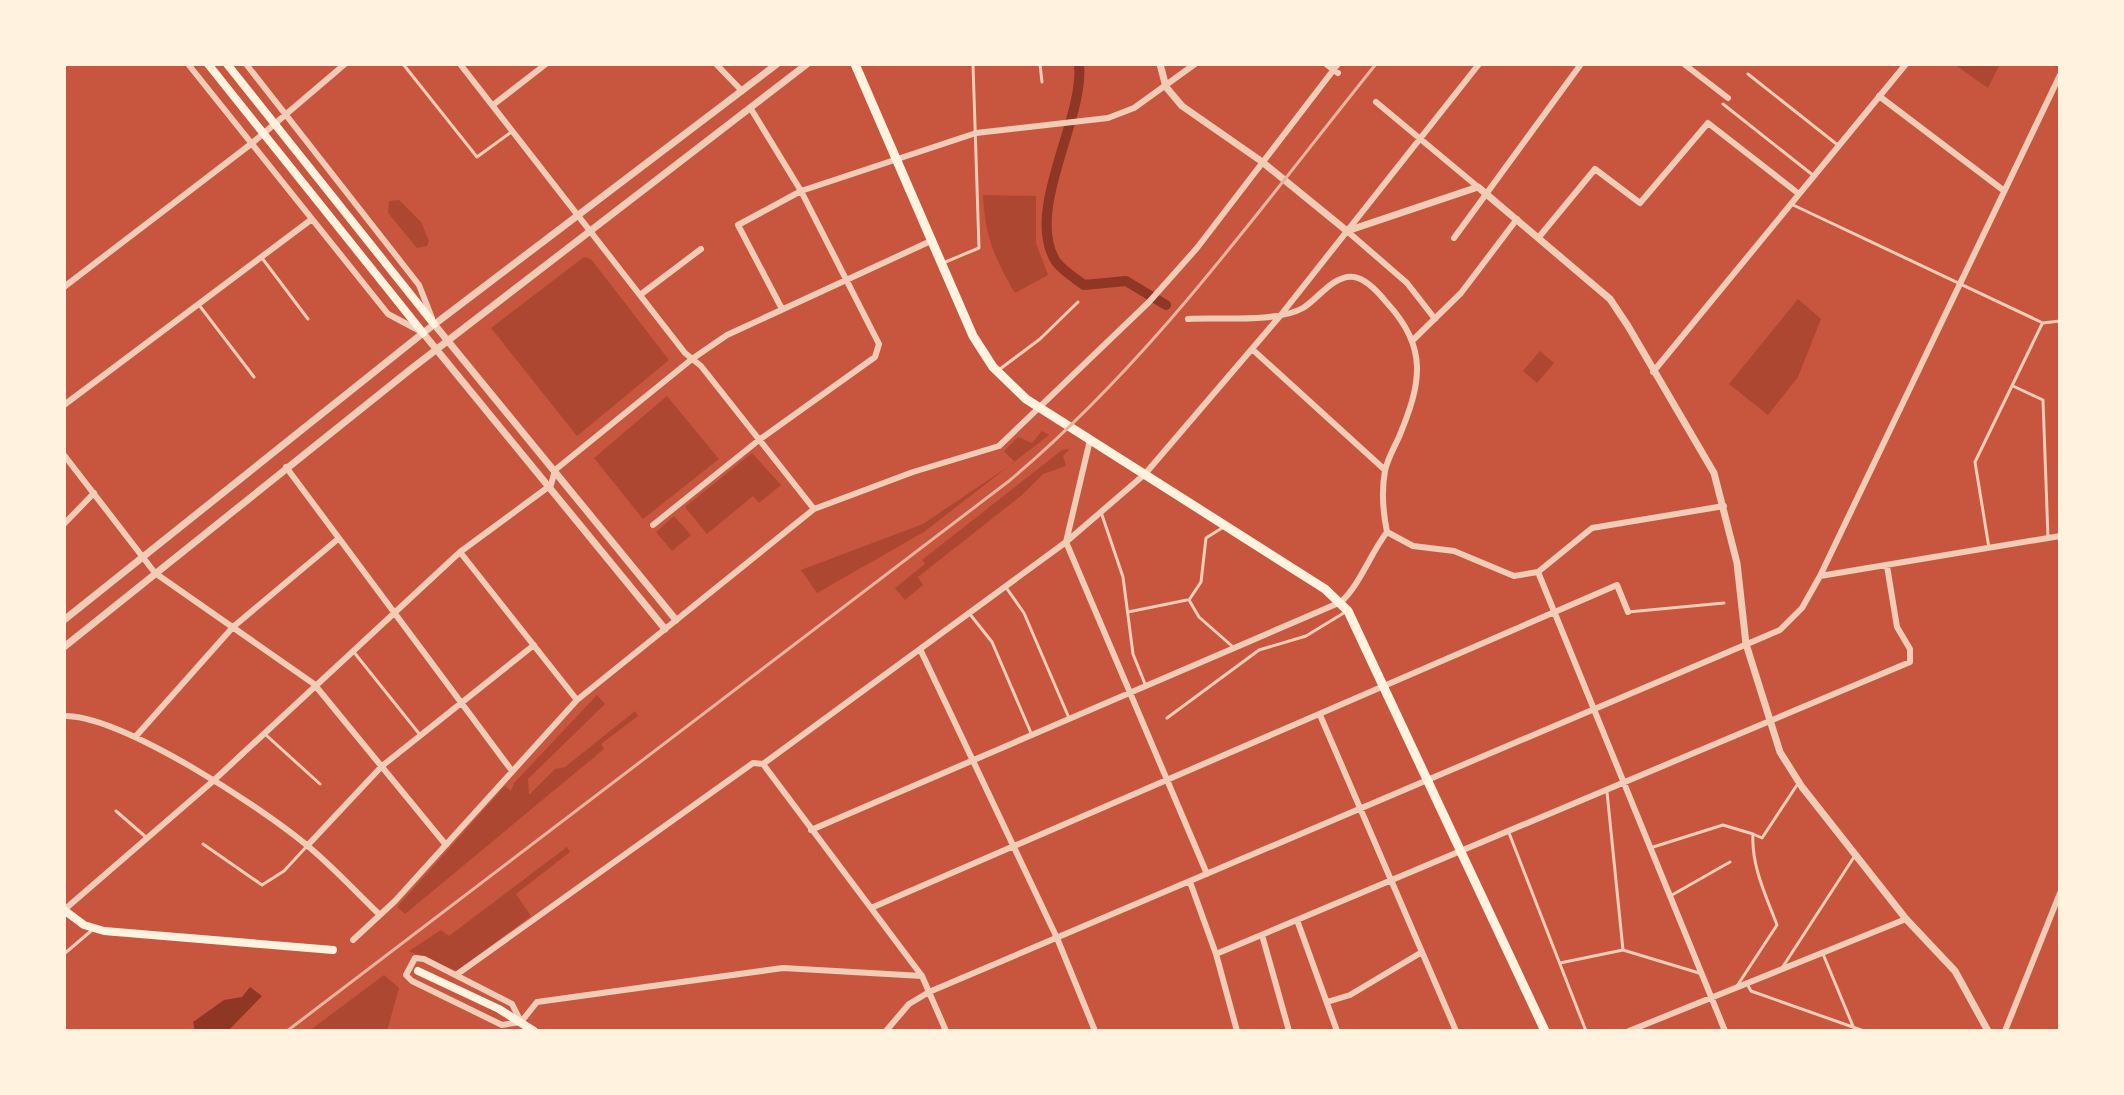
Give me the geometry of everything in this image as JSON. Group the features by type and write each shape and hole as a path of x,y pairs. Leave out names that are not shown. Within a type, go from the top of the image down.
{"main road":[{"path":"208,64 423,333"},
{"path":"227,64 434,324"},
{"path":"855,64 973,336 997,372 1040,408 1341,602 1348,611 1545,1031"},
{"path":"64,910 94,929 333,950"},
{"path":"418,971 534,1031"}],"street":[{"path":"188,64 388,314 423,333 438,349 665,629"},
{"path":"246,64 419,285 434,324 676,620"},
{"path":"64,287 251,144 345,64"},
{"path":"460,64 640,295 814,509"},
{"path":"493,105 546,64"},
{"path":"716,64 742,91"},
{"path":"64,620 434,324 580,217 777,64"},
{"path":"64,647 286,467 807,64"},
{"path":"1160,64 1166,87 1182,106 1261,161 1347,231 1407,283 1435,319"},
{"path":"782,309 738,225 801,191 976,133 1076,123 1134,108 1195,64"},
{"path":"353,940 446,845 577,700 814,509 913,472 999,446 1149,302 1197,248 1261,161 1336,69 1326,64"},
{"path":"456,975 753,763 763,764 1066,542 1145,474 1280,316 1479,64"},
{"path":"1454,238 1581,64"},
{"path":"1684,64 1725,101"},
{"path":"1653,372 1906,64"},
{"path":"886,1031 909,1004 929,992 1790,623 1820,576 2060,75"},
{"path":"2050,95 2060,98"},
{"path":"1879,96 2003,190"},
{"path":"1376,102 1610,299 1714,473 1737,563 1746,644 1768,722 1780,752 1799,782 1906,919 1955,971 1988,1031"},
{"path":"653,525 759,440 875,357 879,344 801,191 751,109"},
{"path":"1539,237 1595,169 1640,203 1708,123 1799,194"},
{"path":"1347,231 1478,187"},
{"path":"64,405 312,219"},
{"path":"1413,340 1461,293 1517,219"},
{"path":"64,910 212,782 314,684 460,552 551,485 555,470 692,359 727,335 844,278 933,240"},
{"path":"640,295 701,249"},
{"path":"811,830 1341,602 1351,593 1371,553 1387,532 1382,504 1385,470 1416,390 1417,353 1413,340 1375,289 1355,277 1341,278 1302,309 1280,316 1188,319"},
{"path":"1252,349 1385,470"},
{"path":"1090,440 1066,542 1207,874"},
{"path":"64,455 155,573 314,684 446,845"},
{"path":"286,467 392,614 512,771"},
{"path":"64,524 94,493"},
{"path":"1387,532 1413,546 1454,551 1514,576 1538,572 1592,528 1724,506"},
{"path":"1820,576 2060,536"},
{"path":"137,735 233,627 338,539"},
{"path":"460,552 577,700"},
{"path":"1216,954 1910,662 1910,649 1897,627 1887,566"},
{"path":"1538,572 1725,1031"},
{"path":"871,908 1617,585 1628,612"},
{"path":"307,846 382,766 534,645"},
{"path":"920,649 1057,938 1095,1031"},
{"path":"1320,715 1456,1031"},
{"path":"64,716 81,716 137,735 212,782 307,846 380,915"},
{"path":"763,764 922,976 946,1031"},
{"path":"1190,882 1216,954 1237,1031"},
{"path":"2005,1031 2060,893"},
{"path":"1629,1031 1906,919"},
{"path":"1297,920 1337,1031"},
{"path":"1262,935 1289,1031"},
{"path":"1327,1002 1350,995 1422,952"},
{"path":"521,1022 512,1004 424,959 415,958 406,975 502,1025 521,1022 537,1002 783,968 922,976"}],"lane":[{"path":"403,64 477,157 513,131"},
{"path":"943,263 979,248 973,64"},
{"path":"1040,64 1042,82"},
{"path":"1748,74 1839,146"},
{"path":"1725,101 1814,176"},
{"path":"1791,204 2043,323 2060,321"},
{"path":"262,258 308,319"},
{"path":"997,372 1040,339 1078,302"},
{"path":"199,305 254,377"},
{"path":"1989,548 1975,462 2043,323"},
{"path":"2013,386 2043,400 2048,538"},
{"path":"1101,512 1123,577 1133,654 1145,684"},
{"path":"1128,612 1189,600 1201,582 1206,538 1225,526"},
{"path":"1005,586 1024,613 1069,718"},
{"path":"1189,600 1199,617 1233,647"},
{"path":"1628,612 1724,603"},
{"path":"1167,718 1259,650 1306,636 1348,611"},
{"path":"969,613 992,642 1031,734"},
{"path":"352,650 421,736"},
{"path":"263,733 320,784"},
{"path":"1649,848 1723,825 1762,838 1799,782"},
{"path":"1606,788 1623,950"},
{"path":"116,811 147,838"},
{"path":"1508,830 1586,1031"},
{"path":"1736,987 1777,925 1752,847 1753,834"},
{"path":"203,844 262,885 284,871 307,846"},
{"path":"1780,971 1855,854"},
{"path":"1669,898 1685,885 1730,862"},
{"path":"64,954 94,929"},
{"path":"1560,963 1623,950 1699,973"},
{"path":"1823,954 1854,1029"},
{"path":"1746,984 1751,991 1864,1031"}],"shaded area":[{"path":"1954,64 2000,64 1988,88"},
{"path":"983,195 1036,196 1036,243 1048,275 1015,293 992,246"},
{"path":"399,200 421,222 429,241 427,246 417,248 388,213 389,201"},
{"path":"584,257 591,259 669,360 577,436 491,328"},
{"path":"1798,299 1821,319 1798,377 1768,415 1729,384"},
{"path":"1540,351 1554,363 1537,383 1523,371"},
{"path":"667,396 719,459 643,519 594,458"},
{"path":"1042,431 1049,435 1015,462 1004,451 1018,437 1032,443"},
{"path":"1070,449 1063,456 1066,466 1043,474 1022,495 918,577 923,585 905,600 895,588 925,564 922,560 1062,450"},
{"path":"752,453 781,485 759,503 753,496 707,534 685,507"},
{"path":"1009,466 924,532 817,593 801,570 923,524"},
{"path":"674,516 691,535 672,551 656,532"},
{"path":"597,695 605,704 528,779 529,795 555,769 565,767 635,711 638,716 601,744 604,749 405,914 397,907 505,786 511,791 514,783"},
{"path":"567,847 570,852 516,894 531,916 457,971 409,951 441,930 449,936"},
{"path":"384,975 399,988 387,1031 309,1031"},
{"path":"250,987 262,996 228,1031 195,1031 193,1022 224,1000 242,997"}],"waterway":[{"path":"1079,64 1074,110 1047,215 1048,239 1055,260 1084,285 1126,281 1166,305"}],"railway":[{"path":"287,1031 1009,481 1061,435 1203,282 1376,64"}]}
